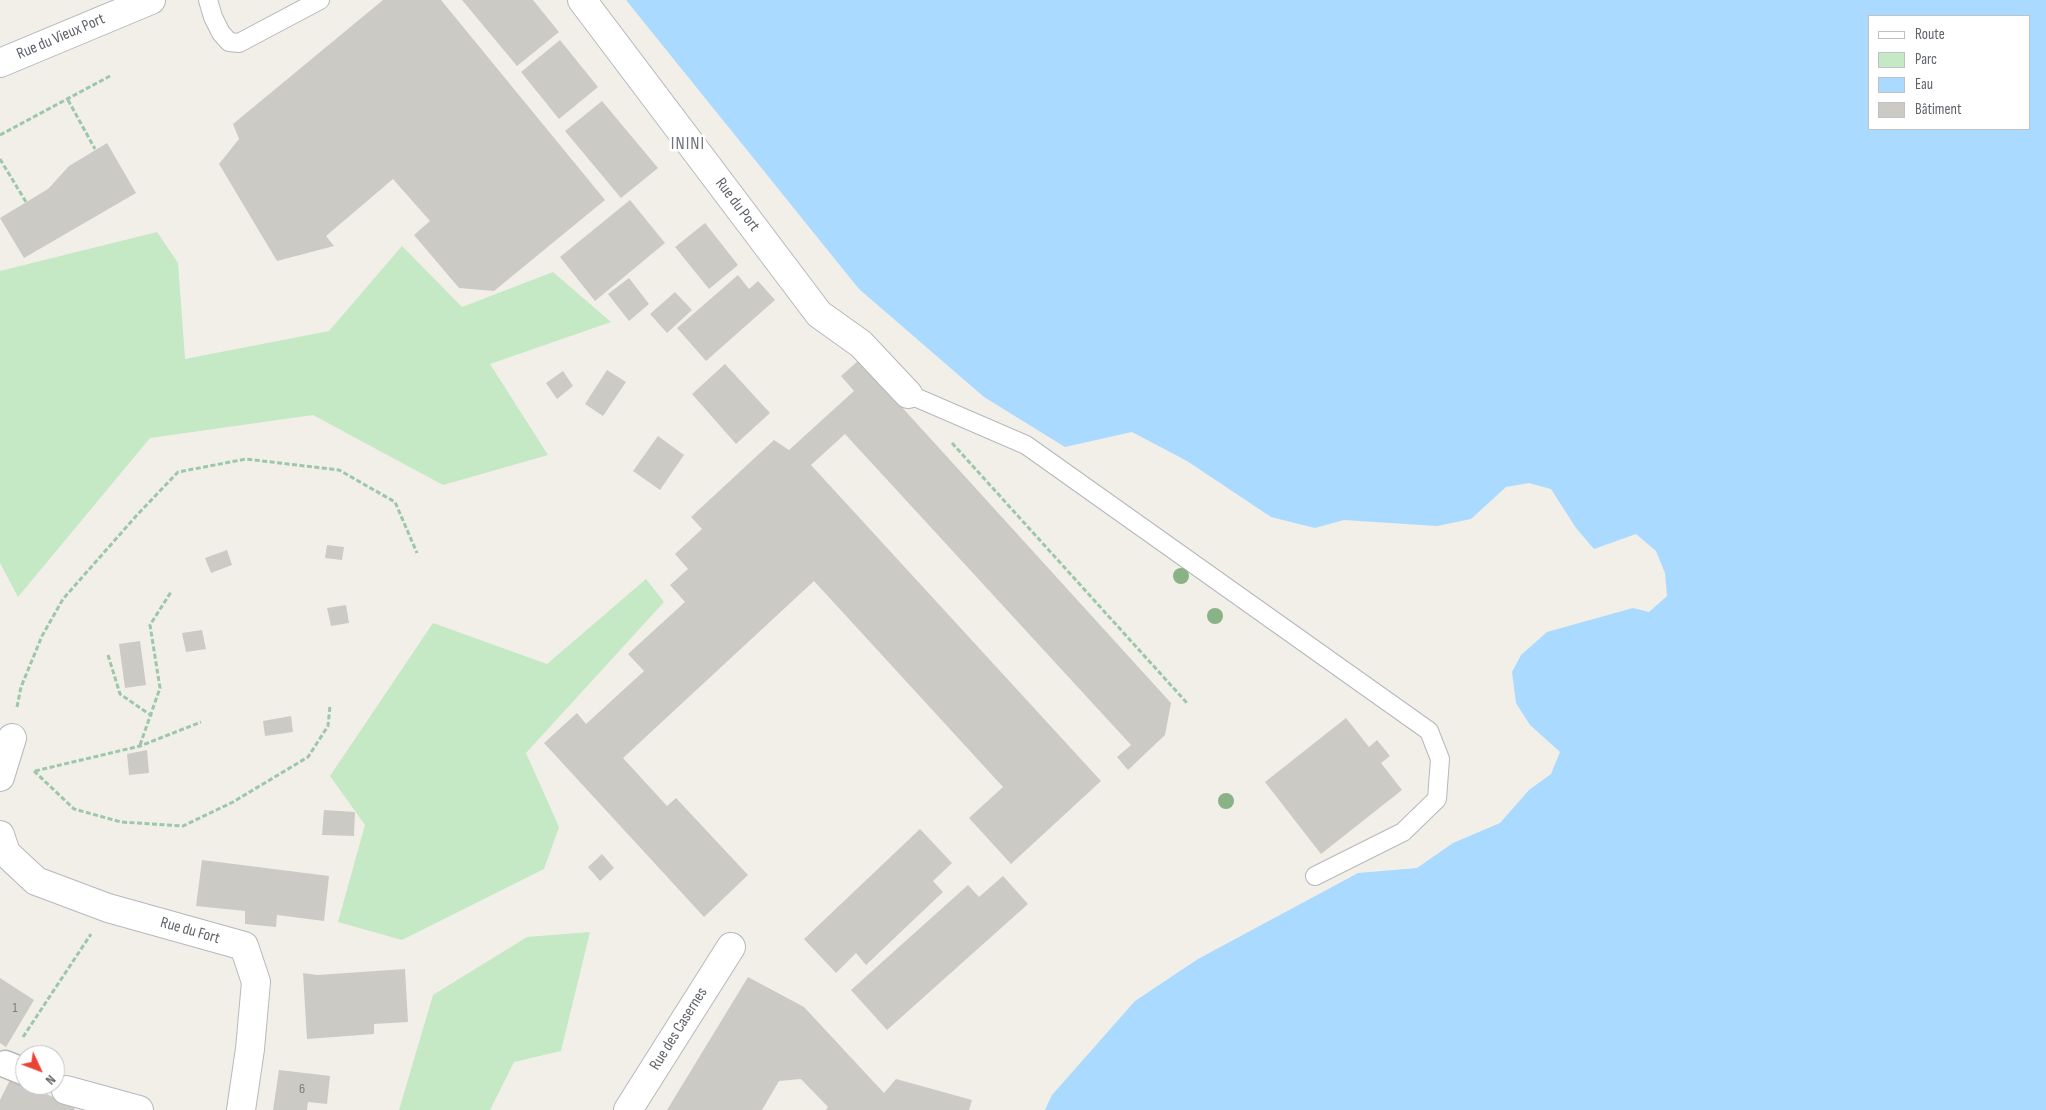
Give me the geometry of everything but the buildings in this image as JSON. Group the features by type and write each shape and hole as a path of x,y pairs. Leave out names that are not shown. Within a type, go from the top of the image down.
{"street":[{"name":"Rue du Vieux Port","path":"1,58 151,0"},
{"name":"Rue du Port","path":"582,0 819,314 861,344 908,394"},
{"path":"0,777 12,738"},
{"name":"Rue du Fort","path":"0,836 6,853 36,881 108,908 244,946 256,982 250,1049 240,1110"},
{"name":"Rue des Casernes","path":"628,1110 730,947"},
{"path":"65,1089 138,1110"}],"lane":[{"path":"208,0 213,17 221,33 229,42 239,43 297,5 320,0"},
{"path":"908,394 1026,445 1429,731 1440,759 1437,799 1403,832 1315,876"}],"path":[{"path":"0,135 110,76"},
{"path":"68,100 95,149"},
{"path":"0,159 26,202"},
{"path":"947,437 1187,704"},
{"path":"330,706 328,726 308,757 233,802 183,826 121,822 74,809 35,771 12,738 21,687 42,636 63,599 137,515 178,472 246,459 339,470 395,502 417,553"},
{"path":"140,746 152,716 160,688 150,625 171,592"},
{"path":"108,655 120,694 152,716"},
{"path":"35,771 140,746 201,722"},
{"path":"28,1045 108,908"}],"green space":[{"path":"157,232 178,263 185,359 329,331 402,246 462,307 553,272 611,322 490,364 548,455 443,485 313,415 150,438 18,597 0,563 0,271"},
{"path":"646,579 664,602 526,753 559,827 544,869 402,940 338,922 365,825 330,776 433,623 547,664"},
{"path":"590,932 561,1051 514,1062 490,1110 399,1110 433,995 527,937"}],"water":[{"path":"626,0 2046,0 2046,1110 1045,1110 1052,1095 1135,1001 1198,959 1358,873 1417,868 1453,843 1500,823 1529,790 1551,774 1560,752 1530,725 1516,703 1512,672 1521,655 1547,632 1633,608 1649,612 1667,596 1665,573 1656,551 1636,534 1594,549 1576,528 1551,489 1529,483 1506,487 1471,519 1437,526 1344,520 1315,528 1271,517 1187,461 1132,432 1065,447 984,397 859,289"}],"district":[{"name":"ININI","path":"688,144"}]}
